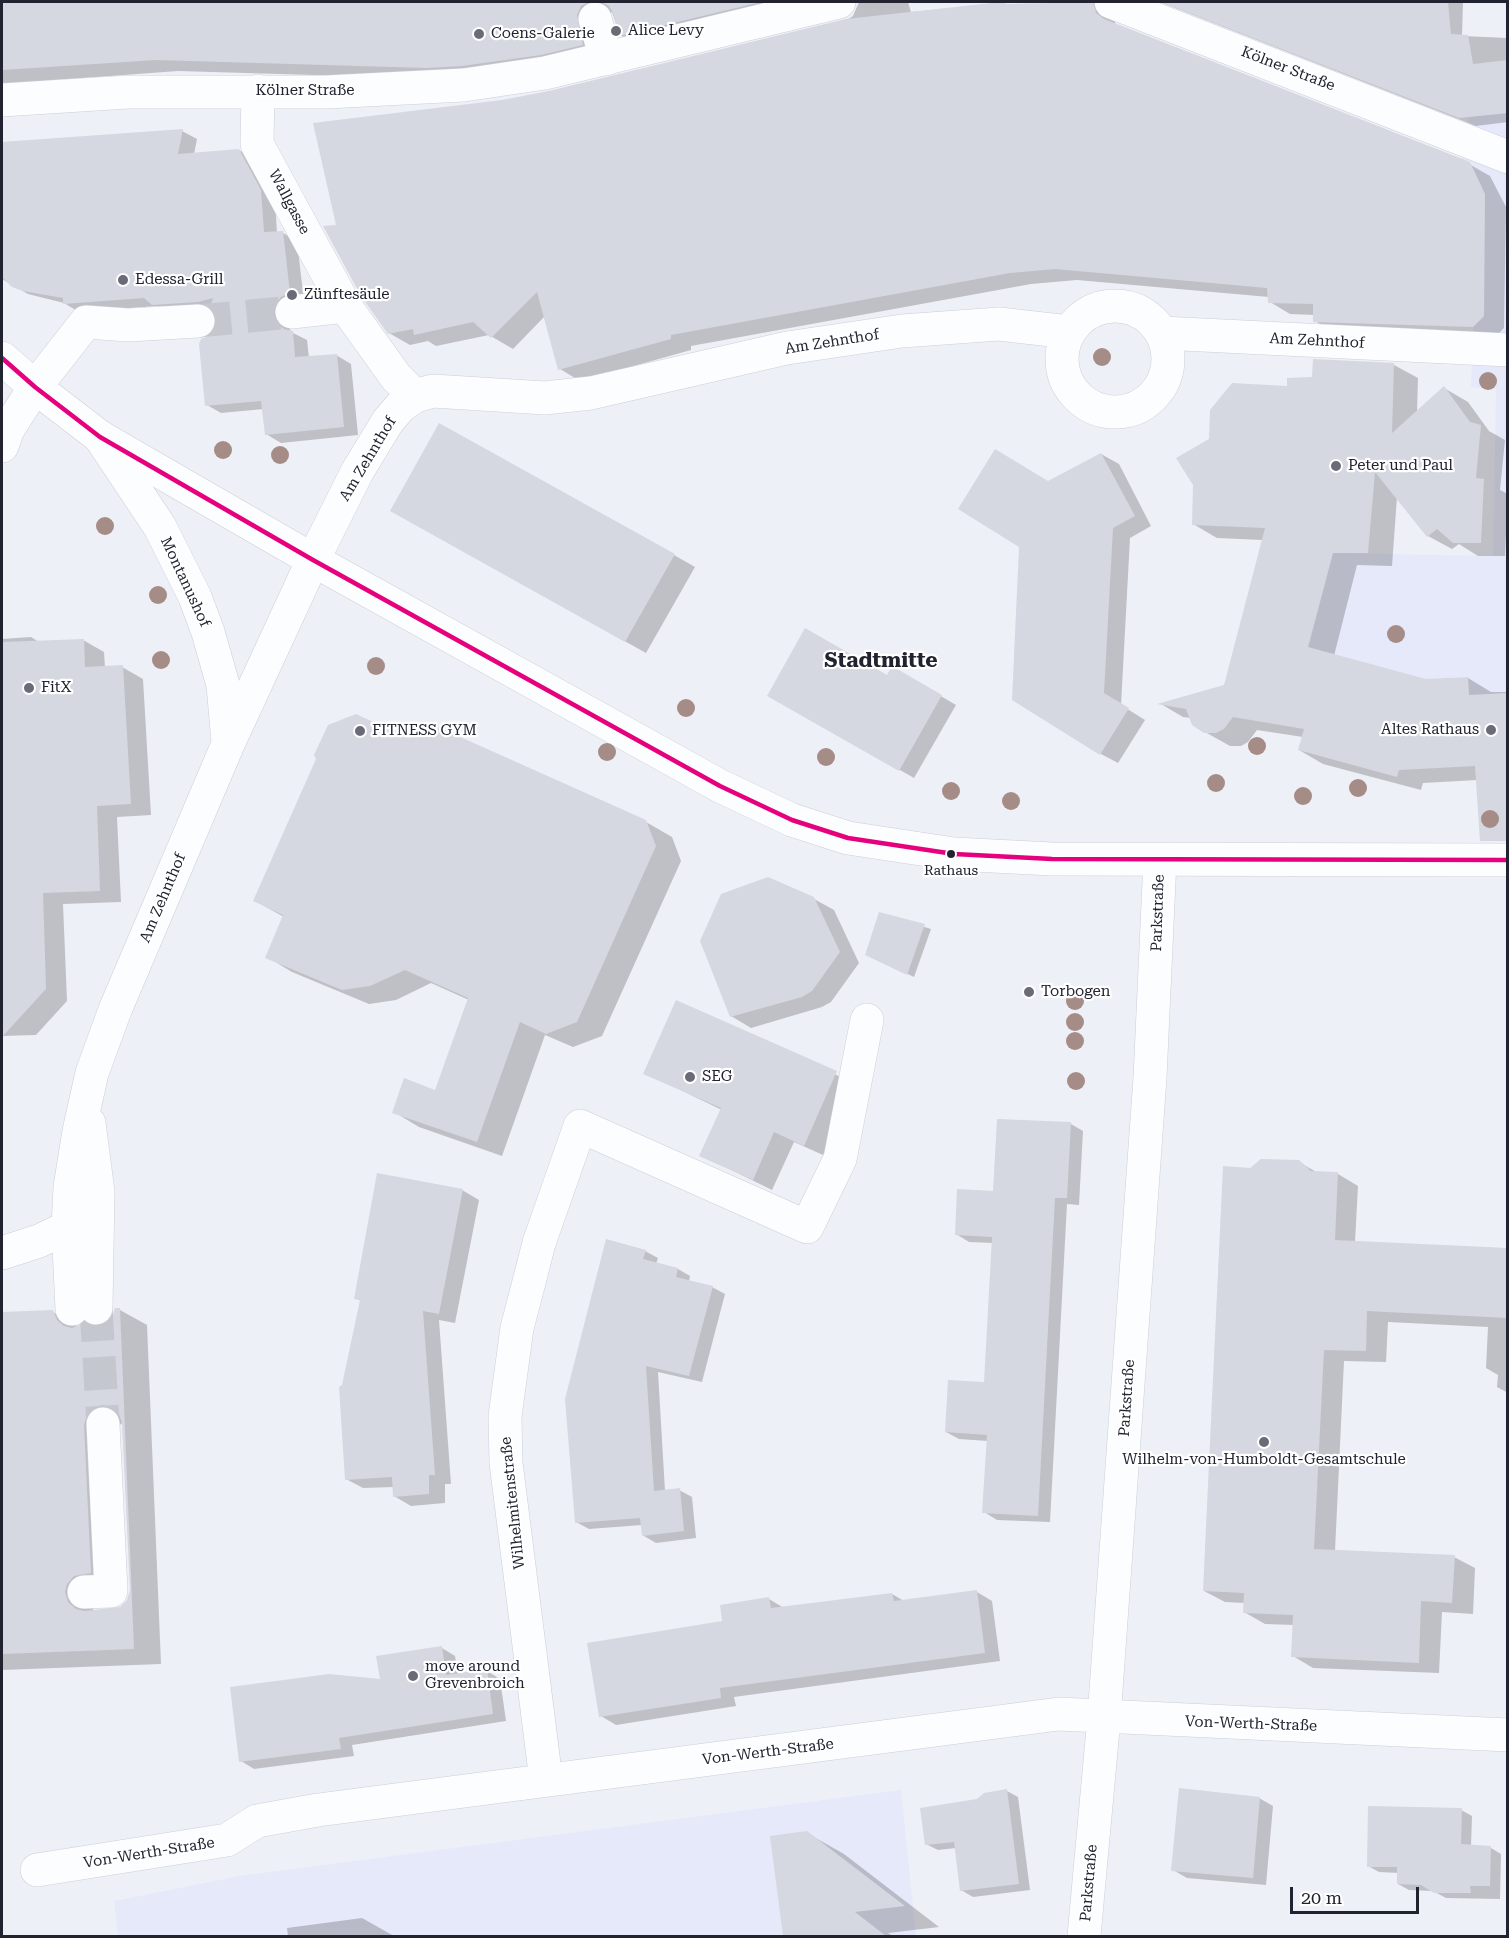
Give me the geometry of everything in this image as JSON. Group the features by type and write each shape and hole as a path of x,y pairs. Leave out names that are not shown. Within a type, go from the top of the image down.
{"street":[{"name":"Kölner Straße","path":"2,100 128,92 437,88 518,78 839,2"},
{"name":"Kölner Straße","path":"1111,2 1508,157"},
{"path":"595,19 606,59"},
{"name":"Wallgasse","path":"258,91 257,144 345,306 396,377 415,396"},
{"path":"1107,305 1139,310 1152,320 1162,333 1168,350 1168,369 1161,386 1149,400 1133,409 1117,412 1101,411 1086,404 1073,393 1065,379 1061,364 1062,347 1078,320 1091,310 1107,305"},
{"path":"292,312 345,306"},
{"path":"2,446 8,429 35,387 86,322 128,326 198,321"},
{"name":"Am Zehnthof","path":"85,1103 93,1141 98,1192 84,1309 68,1227 74,1160 85,1103 92,1073 115,1010 228,744 313,560 372,446 394,413 415,396 451,391 544,398 591,393 787,348 913,330 999,324 1069,332"},
{"name":"Am Zehnthof","path":"1162,333 1508,350"},
{"path":"2,358 35,387 100,437 313,560 720,786 792,820 848,838 935,853 1052,859 1508,860"},
{"name":"Montanushof","path":"100,437 160,527 195,597 221,676 228,744"},
{"name":"Parkstraße","path":"1084,1936 1104,1718 1150,1078 1160,860"},
{"name":"Wilhelmitenstraße","path":"546,1780 506,1463 505,1416 512,1362 525,1297 539,1243 580,1126 807,1227 840,1159 867,1020"},
{"path":"2,1253 39,1241 68,1227"},
{"path":"84,1592 111,1591 103,1424"},
{"name":"Von-Werth-Straße","path":"37,1870 227,1840 257,1821 267,1819 546,1780 1059,1714 1104,1718 1508,1735"}],"shaded area":[{"path":"1507,113 1507,693 1469,695 1468,677 1426,679 1325,652 1307,653 1333,553 1493,556 1496,389 1471,387 1473,327 1484,316 1485,194 1475,173 1461,166 1468,117"},
{"path":"901,1790 916,1936 118,1936 114,1901 239,1876"}],"building":[{"path":"2,2 589,2 581,6 577,15 583,45 541,55 462,66 427,68 156,60 2,70"},
{"path":"601,2 761,2 619,36 613,13 609,6"},
{"path":"1001,2 1007,4 1093,2 1096,13 1104,19 1470,162 1485,194 1484,316 1473,327 1313,322 1313,304 1268,303 1267,288 1055,269 1010,273 671,335 671,339 558,370 537,292 491,338 473,322 414,335 413,329 388,334 361,296 323,226 336,225 313,123 502,100 549,91 846,19"},
{"path":"1161,2 1448,2 1451,34 1468,35 1473,64 1508,60 1508,113 1459,118"},
{"path":"183,129 178,154 239,149 261,190 264,232 283,231 290,293 281,297 275,304 274,315 277,324 293,331 295,357 337,354 344,427 265,435 261,401 205,406 199,344 201,339 209,336 215,329 217,319 210,307 213,298 198,302 152,305 144,298 63,304 63,298 23,291 12,287 2,277 2,142"},
{"path":"1313,359 1394,363 1392,433 1444,386 1470,422 1481,425 1476,478 1484,479 1481,543 1453,543 1437,529 1427,537 1375,472 1368,553 1333,553 1308,647 1426,679 1468,677 1469,695 1508,693 1508,841 1480,841 1475,766 1399,770 1397,777 1298,750 1304,729 1233,717 1224,729 1216,733 1204,733 1192,725 1186,709 1157,704 1224,685 1265,528 1192,525 1193,485 1176,458 1209,439 1210,410 1232,383 1287,386 1287,378 1312,377"},
{"path":"439,423 675,554 625,642 390,511"},
{"path":"995,449 1048,481 1101,453 1135,516 1113,528 1104,693 1129,708 1100,755 1012,700 1019,547 958,509"},
{"path":"805,628 887,675 892,666 942,695 899,771 767,696"},
{"path":"84,639 85,667 123,665 131,804 97,806 100,891 43,893 46,989 2,1037 2,642"},
{"path":"356,714 408,738 438,727 646,820 656,846 577,1022 546,1034 520,1022 477,1142 392,1113 404,1078 435,1090 468,998 405,970 370,986 342,990 265,958 283,915 253,901 316,759 314,755 328,725"},
{"path":"768,877 814,897 840,952 812,991 802,997 730,1017 700,941 721,894"},
{"path":"879,912 925,924 907,975 865,955"},
{"path":"676,1000 837,1071 804,1146 774,1132 753,1180 699,1156 721,1108 643,1074"},
{"path":"997,1119 1071,1122 1067,1198 1055,1198 1038,1516 982,1513 987,1435 945,1432 948,1380 984,1382 992,1237 955,1235 957,1189 993,1191"},
{"name":"Wilhelm-von-Humboldt-Gesamtschule","path":"1261,1159 1299,1160 1311,1171 1338,1172 1335,1240 1508,1248 1508,1318 1367,1311 1366,1351 1324,1350 1314,1549 1455,1555 1452,1603 1421,1601 1419,1663 1291,1657 1293,1615 1243,1613 1244,1593 1203,1591 1223,1166 1250,1168"},
{"path":"377,1173 463,1189 439,1314 423,1311 435,1475 429,1475 429,1494 393,1497 392,1477 345,1480 339,1387 342,1385 360,1300 354,1299"},
{"path":"606,1239 646,1250 643,1259 678,1268 676,1277 713,1286 689,1376 646,1366 654,1491 680,1488 684,1531 642,1536 640,1518 575,1523 565,1399"},
{"path":"115,1308 120,1308 134,1649 2,1654 2,1312 53,1310 57,1320 64,1326 72,1328 85,1322 95,1327 105,1325 112,1318","holes":["102,1405 112,1408 119,1414 122,1423 130,1590 127,1600 120,1607 84,1611 76,1609 68,1602 65,1592 67,1584 74,1576 91,1573 84,1425 87,1415 93,1408"]},
{"path":"977,1590 985,1653 720,1688 721,1698 599,1717 587,1643 722,1621 720,1605 769,1597 771,1608 892,1593 894,1601"},
{"path":"442,1646 446,1675 487,1669 493,1714 339,1738 341,1749 239,1762 230,1687 329,1674 380,1679 376,1656"},
{"path":"1179,1788 1260,1797 1253,1878 1171,1871"},
{"path":"1007,1789 1019,1884 960,1891 954,1842 925,1845 920,1808 977,1799 984,1793"},
{"path":"1368,1806 1462,1808 1461,1844 1491,1846 1490,1886 1470,1886 1471,1893 1434,1893 1421,1885 1397,1884 1397,1867 1367,1867"},
{"path":"807,1831 905,1906 855,1912 886,1936 783,1936 770,1836"}],"tunnel":[{"path":"198,321 292,312"},
{"path":"96,1308 103,1424"}],"transit line":[{"path":"2,358 35,387 100,437 313,560 720,786 792,820 848,838 954,854 1052,859 1508,860"}],"place":[{"name":"Alice Levy","path":"616,31"},
{"name":"Coens-Galerie","path":"479,34"},
{"name":"Edessa-Grill","path":"123,280"},
{"name":"Zünftesäule","path":"292,295"},
{"name":"Peter und Paul","path":"1336,466"},
{"name":"FitX","path":"29,688"},
{"name":"Altes Rathaus","path":"1491,730"},
{"name":"FITNESS GYM","path":"360,731"},
{"name":"Rathaus","path":"951,854"},
{"name":"Torbogen","path":"1029,992"},
{"name":"SEG","path":"690,1077"},
{"name":"Wilhelm-von-Humboldt-Gesamtschule","path":"1264,1442"},
{"name":"move around Grevenbroich","path":"413,1676"}],"district":[{"name":"Stadtmitte","path":"881,661"}]}
